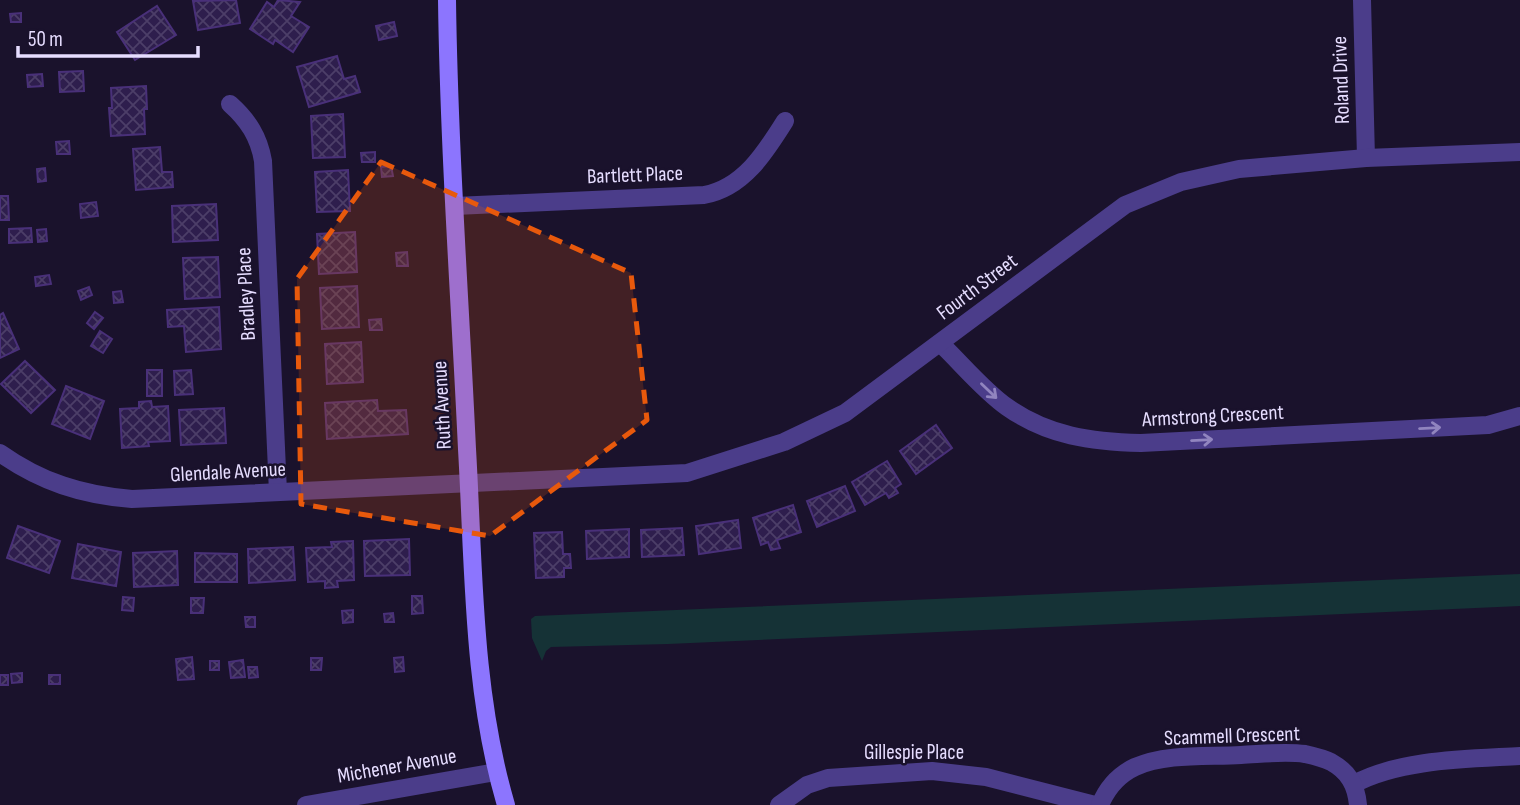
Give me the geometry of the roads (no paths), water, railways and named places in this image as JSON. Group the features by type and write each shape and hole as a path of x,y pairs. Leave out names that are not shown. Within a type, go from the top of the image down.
{"main road":[{"name":"Ruth Avenue","path":"447,0 478,654 496,772 506,805"}],"street":[{"name":"Roland Drive","path":"1362,0 1366,158"},
{"name":"Bradley Place","path":"230,104 246,120 261,150 278,492"},
{"name":"Bartlett Place","path":"455,206 716,193 729,187 749,170 785,121"},
{"name":"Fourth Street","path":"469,483 687,472 784,442 845,413 1125,205 1181,182 1238,169 1366,158 1520,152"},
{"name":"Armstrong Crescent","path":"940,343 1005,406 1034,424 1067,436 1106,443 1488,425 1520,416"},
{"name":"Glendale Avenue","path":"0,453 28,472 53,484 112,498 150,499 469,483"},
{"name":"Scammell Crescent","path":"1098,805 1105,792 1126,773 1150,763 1186,758 1305,754 1329,761 1349,776 1354,784"},
{"path":"1357,805 1354,784 1389,771 1452,761 1520,756"},
{"name":"Gillespie Place","path":"779,805 807,785 828,778 932,771 986,777 1098,805"},
{"name":"Michener Avenue","path":"306,805 496,772"}]}
